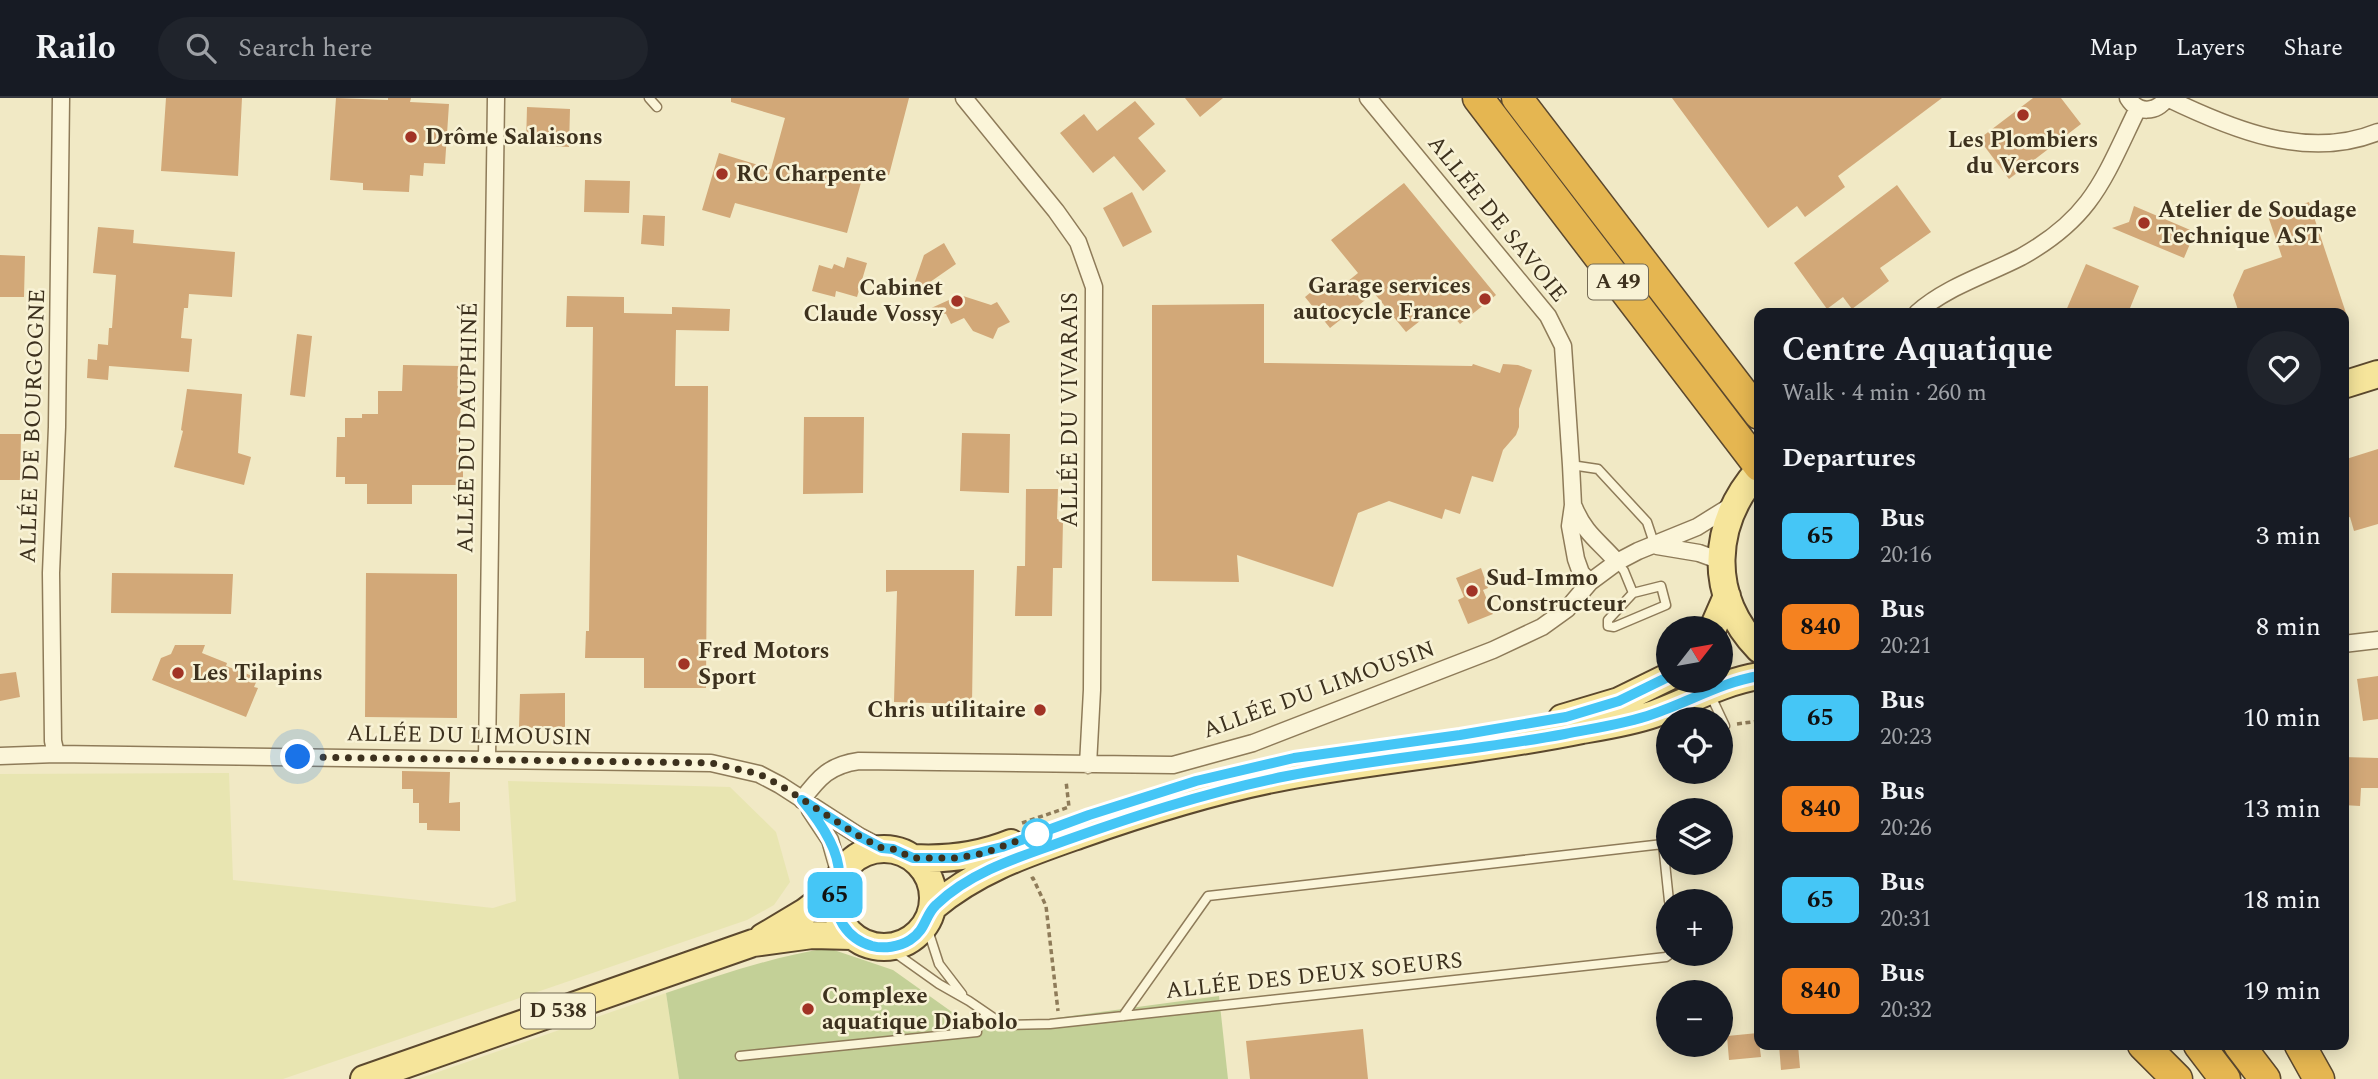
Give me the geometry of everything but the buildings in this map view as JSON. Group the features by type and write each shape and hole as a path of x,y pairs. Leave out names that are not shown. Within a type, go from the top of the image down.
{"highway":[{"name":"A 49","path":"1478,98 1749,481"},
{"name":"A 49","path":"1517,98 1754,407"},
{"path":"2148,1050 2177,1079"},
{"path":"2203,1050 2225,1079"},
{"path":"2243,1050 2264,1079"},
{"path":"2303,1050 2319,1079"}],"main road":[{"path":"2349,383 2378,374"},
{"path":"1749,481 1726,523 1721,561 1727,596 1742,628 1754,643"},
{"path":"1718,616 1727,596"},
{"path":"1733,682 1754,677"},
{"path":"913,858 958,858 984,853 1142,798 1247,768 1339,751 1566,717 1619,701 1656,683"},
{"path":"929,916 933,893 930,880 923,867 913,858 893,849 882,848 857,856 837,882 834,902 837,915 852,936 874,946 887,947 909,941 952,891 984,872 1119,821 1209,794 1288,776 1620,723 1650,715 1705,693"},
{"name":"D 538","path":"364,1079 753,943 805,912 837,882"},
{"name":"D 538","path":"753,943 812,935 852,936"}],"street":[{"name":"ALLÉE DE BOURGOGNE","path":"56,754 53,741 51,573 57,413 61,98"},
{"name":"ALLÉE DU DAUPHINÉ","path":"487,758 496,98"},
{"name":"ALLÉE DU VIVARAIS","path":"964,98 1078,242 1094,287 1092,690 1088,765"},
{"name":"ALLÉE DE SAVOIE","path":"1368,98 1548,316 1563,346 1573,505 1570,526 1576,559 1581,573 1590,582"},
{"path":"1924,308 1948,292 2022,256 2077,217 2099,188 2133,103 2147,110 2156,108 2167,98 2207,118 2281,140 2341,143 2378,132"},
{"name":"ALLÉE DU LIMOUSIN","path":"802,800 827,771 837,765 859,761 1173,765 1254,743 1493,650 1542,627 1567,609 1590,582 1617,562 1696,527 1749,481"},
{"name":"ALLÉE DE SAVOIE","path":"1573,505 1580,523 1594,541 1617,562"},
{"path":"1655,546 1699,553 1721,561"},
{"path":"2349,643 2378,640"},
{"name":"ALLÉE DU LIMOUSIN","path":"0,756 56,754 487,758 711,763 759,774 882,848"},
{"name":"ALLÉE DU LIMOUSIN","path":"802,800 819,820 830,840 837,882"}],"lane":[{"path":"649,98 657,107"},
{"path":"1571,466 1598,469 1647,522 1655,546"},
{"path":"1617,562 1633,593"},
{"path":"1661,586 1666,605 1614,627 1608,626 1608,620 1633,593 1661,586"},
{"path":"1123,1016 1208,897 1663,844 1668,889"},
{"name":"ALLÉE DES DEUX SOEURS","path":"929,916 939,964 969,1001"},
{"name":"ALLÉE DES DEUX SOEURS","path":"887,947 1004,1025 1050,1024 1656,958"},
{"path":"740,1056 977,1032 986,1014"}],"path":[{"path":"1733,725 1754,722"}],"shaded area":[{"path":"229,773 233,880 493,908 516,901 508,781 730,787 776,832 790,882 774,905 747,920 283,1079 0,1079 0,774"},
{"path":"666,993 679,1079 418,1079"}],"green space":[{"name":"Complexe aquatique Diabolo","path":"828,948 893,970 966,1022 1004,1025 1219,996 1228,1079 679,1079 666,993 766,961"}],"bus line":[{"name":"65","path":"1733,682 1754,677"},
{"name":"65","path":"1656,684 1619,701 1566,717 1460,735 1350,749 1247,768 1089,815 984,853 958,858 913,858 904,852 882,848 802,800 819,820 830,840 840,875 834,902 843,926 863,943 887,947 909,941 926,925 933,907 965,882 984,872 1144,813 1209,794 1288,776 1620,723 1650,715 1706,693"}],"place":[{"name":"Les Plombiers du Vercors","path":"2023,115"},
{"name":"Drôme Salaisons","path":"411,137"},
{"name":"RC Charpente","path":"722,174"},
{"name":"Atelier de Soudage Technique AST","path":"2144,223"},
{"name":"Garage services autocycle France","path":"1485,299"},
{"name":"Cabinet Claude Vossy","path":"957,301"},
{"name":"Sud-Immo Constructeur","path":"1472,591"},
{"name":"Fred Motors Sport","path":"684,664"},
{"name":"Les Tilapins","path":"178,673"},
{"name":"Chris utilitaire","path":"1040,710"},
{"name":"Complexe aquatique Diabolo","path":"808,1009"}],"route":[{"path":"298,757 711,763 759,774 859,836 882,848 904,852 913,858 958,858 984,853 1037,834"}]}
